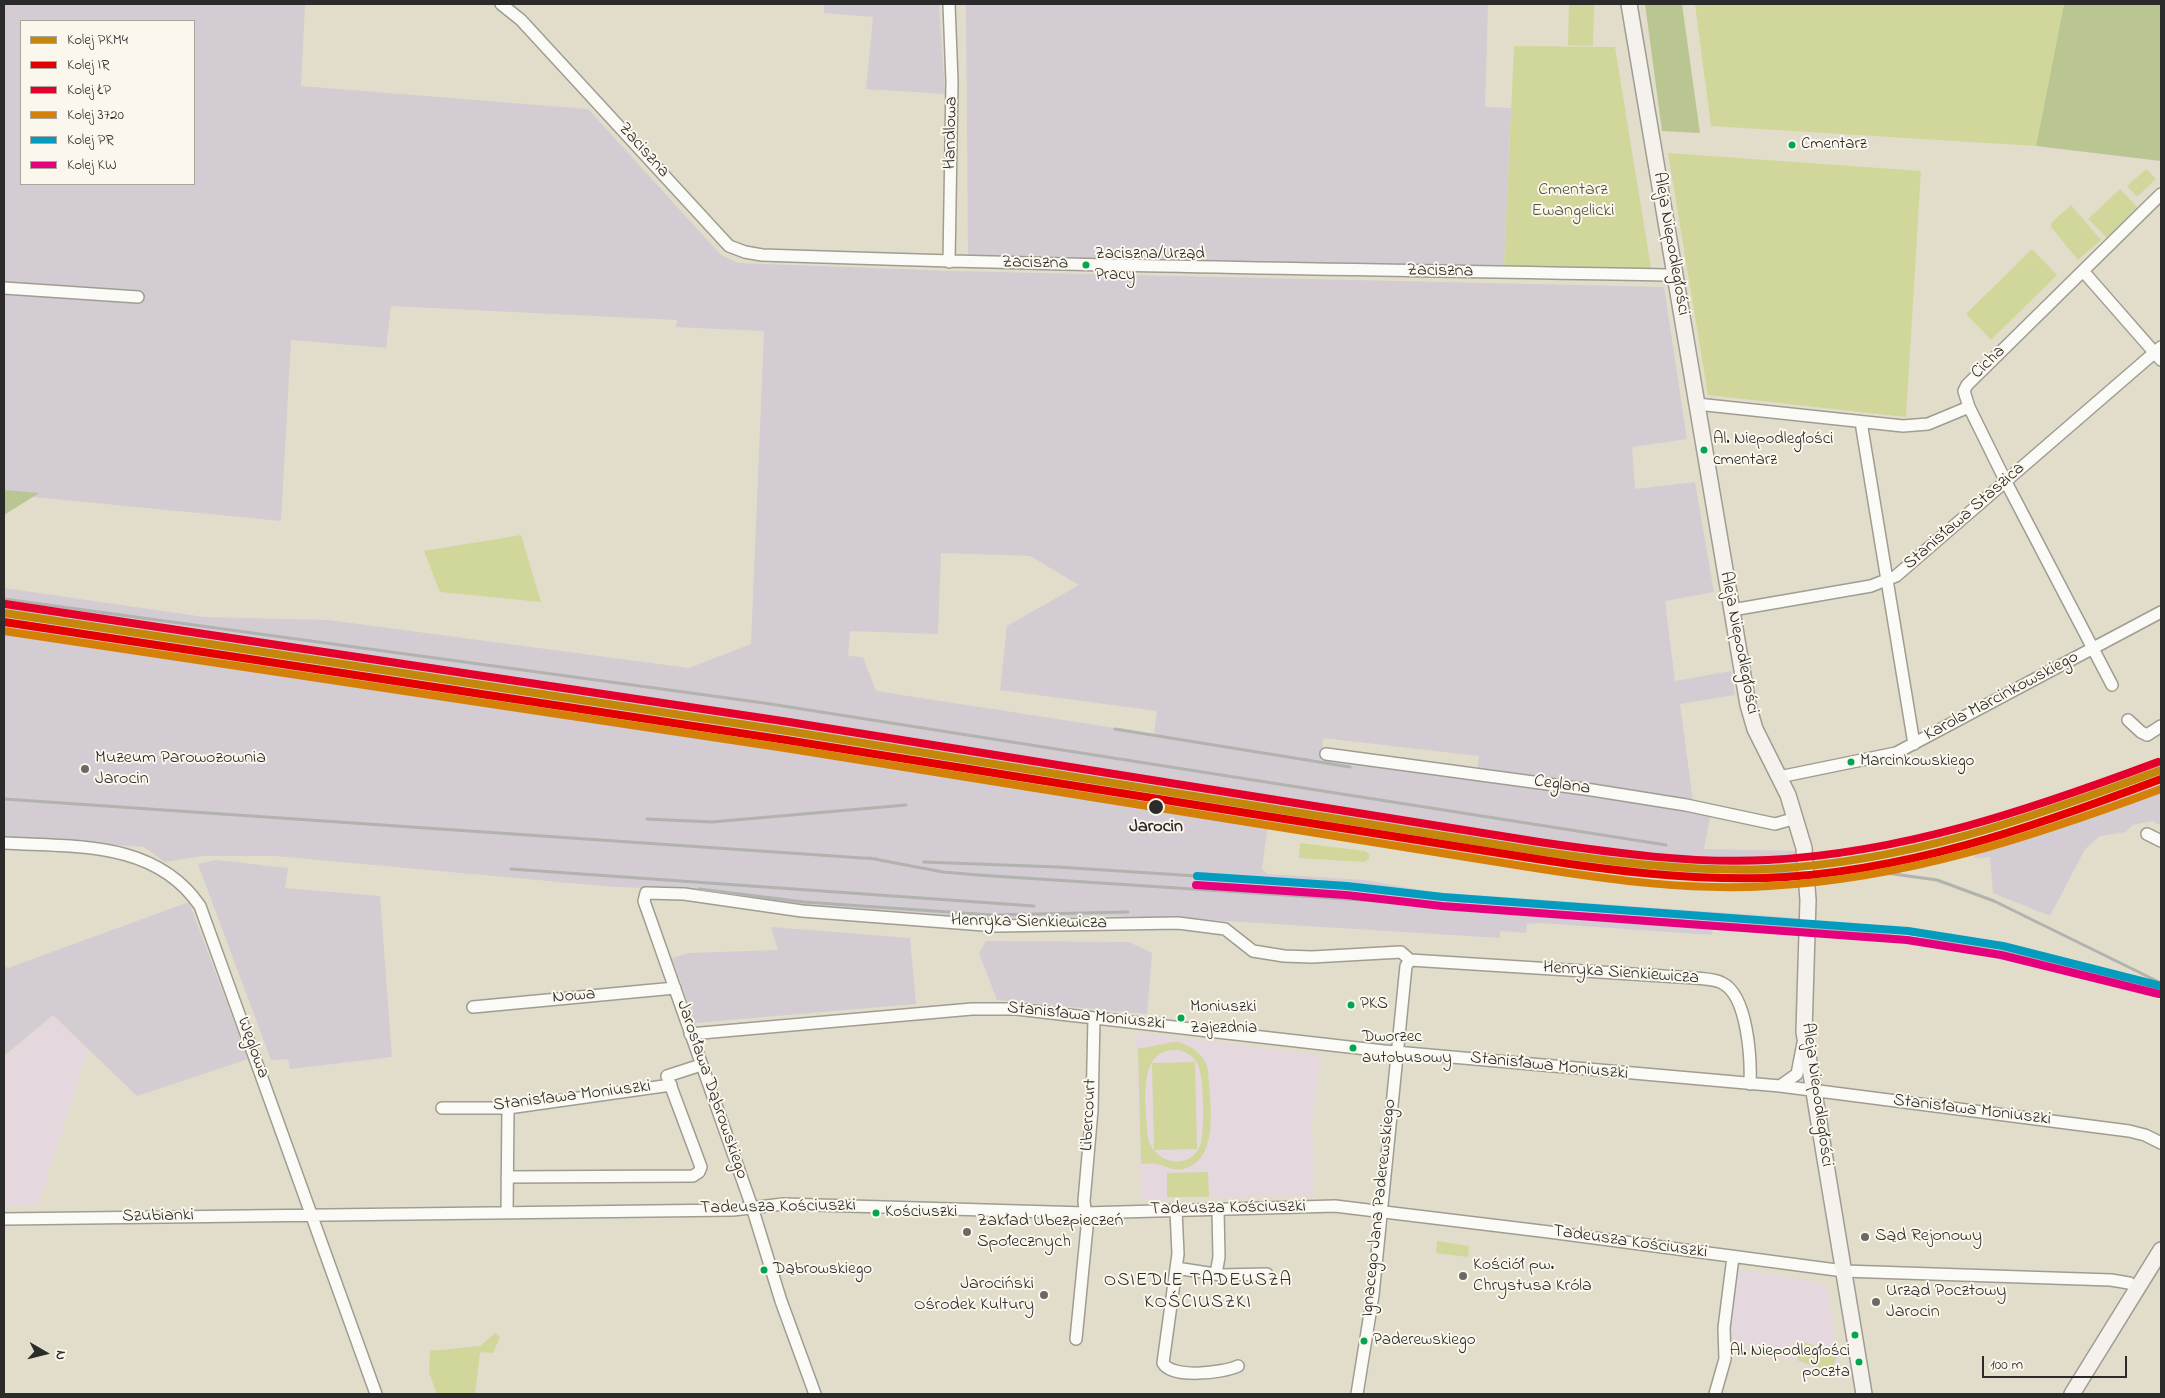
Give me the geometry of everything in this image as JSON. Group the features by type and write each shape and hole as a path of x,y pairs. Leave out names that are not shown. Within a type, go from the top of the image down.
{"main road":[{"name":"Aleja Niepodległości","path":"1629,4 1751,716 1796,818 1804,848 1808,900 1804,1032 1864,1394"},
{"path":"2072,1394 2161,1250"}],"street":[{"name":"Zaciszna","path":"501,4 521,20 729,246 745,252 762,255 949,262 1225,269 1675,275"},
{"name":"Handlowa","path":"948,4 952,82 949,262"},
{"name":"Cicha","path":"1969,407 1964,391 1967,385 2161,194"},
{"path":"2083,271 2159,353"},
{"path":"4,288 138,297"},
{"name":"Stanisława Staszica","path":"1732,610 1887,582 1905,569 2159,353"},
{"path":"1697,404 1860,422 1915,426 1939,420 1969,407 2112,685"},
{"path":"1860,422 1914,744"},
{"name":"Karola Marcinkowskiego","path":"1779,777 1888,755 1914,744 2161,612"},
{"path":"2128,720 2138,731 2147,735 2161,726"},
{"name":"Ceglana","path":"1326,754 1602,791 1686,805 1775,824 1796,818"},
{"path":"2147,834 2161,841"},
{"name":"Węglowa","path":"4,843 106,849 143,859 191,892 200,906 376,1394"},
{"name":"Henryka Sienkiewicza","path":"644,901 646,892 684,894 802,911 997,926 1178,923 1225,929 1252,951 1312,957 1401,952 1409,957 1410,960 1695,978 1723,983 1734,997 1748,1032 1751,1058 1750,1084"},
{"name":"Jarosława Dąbrowskiego","path":"644,901 700,1065 752,1207 779,1292 815,1394"},
{"path":"1397,1052 1406,966 1410,960"},
{"name":"Nowa","path":"473,1006 675,988"},
{"name":"Stanisława Moniuszki","path":"690,1034 972,1008 1016,1009 1397,1052 1780,1086 2129,1131 2145,1135 2161,1143"},
{"name":"Libercourt","path":"1076,1340 1087,1227 1085,1213 1092,1110 1094,1018"},
{"path":"1780,1086 1793,1078 1800,1069 1804,1032"},
{"name":"Ignacego Jana Paderewskiego","path":"1357,1394 1373,1295 1397,1052"},
{"path":"507,1177 693,1176 699,1172 701,1167 667,1076 700,1065"},
{"name":"Stanisława Moniuszki","path":"442,1108 508,1108 670,1085"},
{"path":"507,1212 508,1108"},
{"name":"Tadeusza Kościuszki","path":"312,1215 733,1210 792,1204 1085,1213 1335,1206 1844,1271 2111,1280 2129,1283 2138,1288"},
{"path":"1216,1274 1219,1257 1218,1210"},
{"path":"1176,1211 1176,1268 1162,1355 1165,1366 1170,1371 1185,1373 1231,1369 1238,1366"},
{"name":"Szubianki","path":"4,1219 312,1215"},
{"path":"1715,1394 1725,1359 1724,1328 1733,1257"},
{"path":"1176,1268 1216,1274 1267,1274"}],"shaded area":[{"path":"4,4 305,4 301,86 588,109 721,255 738,263 950,271 1664,287 1687,439 1632,447 1635,489 1695,482 1714,592 1665,601 1675,681 1731,671 1735,695 1680,704 1693,802 1712,806 1704,849 1796,851 1798,877 1744,881 1635,877 1268,825 1262,868 1267,874 1365,880 1432,892 1799,918 1799,932 1713,927 1712,935 1539,923 1527,924 1526,933 1500,931 1500,938 1178,918 1101,916 1002,919 798,904 700,891 603,886 275,856 203,856 165,862 144,847 4,838 4,588 204,617 328,620 689,668 751,644 764,331 676,327 677,320 391,306 386,348 291,340 281,521 23,496 4,503","holes":["941,553 1030,556 1079,585 1007,626 1000,690 1157,711 1154,734 876,691 863,657 848,656 850,631 938,634","1323,738 1479,756 1476,778 1351,761 1348,764 1321,760"]},
{"path":"824,4 939,4 945,94 866,89 873,17 824,13"},
{"path":"966,4 1488,4 1485,107 1511,108 1504,268 968,258"},
{"path":"2161,784 2161,824 2153,821 2132,825 2126,832 2100,836 2085,849 2050,916 1993,893 1990,857 1975,858 1973,842"},
{"path":"216,860 288,868 285,888 380,896 392,1057 290,1069 288,1059 271,1060 198,864"},
{"path":"189,902 248,1059 137,1096 53,1015 4,1056 4,965 8,968"},
{"path":"771,927 910,938 916,1004 695,1023 672,958 689,953 778,950"},
{"path":"986,941 1129,942 1152,953 1147,1014 997,1000 979,953"},
{"path":"54,1016 88,1051 38,1206 4,1206 4,1058"},
{"path":"1136,1033 1320,1055 1312,1125 1314,1195 1141,1200"},
{"path":"1737,1269 1818,1282 1827,1287 1843,1380 1771,1353 1729,1341"}],"green space":[{"path":"1569,4 1594,4 1593,46 1568,45"},
{"path":"1645,4 1682,4 1700,133 1662,131"},
{"path":"1695,4 2064,4 2036,146 1711,126"},
{"path":"2064,4 2161,4 2161,161 2036,146"},
{"name":"Cmentarz Ewangelicki","path":"1514,46 1615,47 1651,268 1504,268"},
{"path":"1668,153 1921,171 1906,417 1708,395"},
{"path":"2146,169 2156,179 2137,197 2127,186"},
{"path":"2120,189 2138,208 2107,238 2088,219"},
{"path":"2071,205 2101,240 2078,260 2051,227 2051,223"},
{"path":"2032,249 2057,275 1991,340 1966,314"},
{"path":"4,490 39,493 4,515"},
{"path":"521,535 541,602 440,592 424,551"},
{"path":"1300,843 1365,851 1369,854 1369,858 1365,862 1299,858"},
{"path":"1178,1042 1197,1051 1208,1069 1211,1111 1208,1141 1204,1154 1195,1163 1183,1169 1172,1169 1155,1164 1141,1164 1138,1048","holes":["1177,1050 1187,1053 1198,1065 1202,1081 1203,1118 1202,1140 1195,1154 1188,1159 1172,1161 1164,1158 1151,1147 1148,1138 1145,1098 1146,1083 1154,1059 1163,1052"]},
{"path":"1195,1062 1197,1149 1154,1150 1152,1063"},
{"path":"1208,1172 1209,1197 1167,1197 1167,1173"},
{"path":"1437,1241 1469,1246 1468,1257 1436,1253"},
{"path":"495,1333 500,1337 493,1353 480,1352 475,1394 437,1394 429,1373 430,1351 480,1346"},
{"path":"1804,1342 1838,1354 1831,1373 1797,1360"}],"railway":[{"path":"4,599 764,703 1666,845"},
{"path":"1115,729 1350,767"},
{"path":"4,799 877,859"},
{"path":"647,819 712,822 906,805"},
{"path":"869,858 943,872 978,875 1866,933 1936,941 2002,952 2075,969 2161,993"},
{"path":"924,862 1057,867 1197,876"},
{"path":"1677,867 1762,874 1872,871 1937,880 1994,901 2161,983"},
{"path":"511,869 1034,906"},
{"path":"699,889 804,902 992,915 1128,912"}],"rail line":[{"name":"ŁP","path":"5,604 789,722 1539,842 1625,854 1682,859 1768,860 1819,856 1869,848 1967,826 2015,812 2158,762"},
{"name":"PKM4","path":"4,613 787,731 1538,851 1681,868 1767,869 1869,858 1968,835 2065,804 2161,770"},
{"name":"IR","path":"4,622 786,740 1566,863 1680,876 1766,878 1817,874 1868,867 1918,857 2016,830 2161,779"},
{"name":"3720","path":"4,631 785,748 1594,877 1681,886 1740,887 1820,882 1920,865 2065,823 2161,789"},
{"name":"PR","path":"1197,876 1347,886 1443,897 1908,931 2003,946 2161,986"},
{"name":"KW","path":"1196,885 1346,895 1442,906 1907,940 2001,955 2159,994"}],"place":[{"name":"Cmentarz","path":"1792,145"},
{"name":"Zaciszna/Urząd Pracy","path":"1086,265"},
{"name":"Al. Niepodległości cmentarz","path":"1704,450"},
{"name":"Marcinkowskiego","path":"1851,762"},
{"name":"Muzeum Parowozownia Jarocin","path":"85,769"},
{"name":"Jarocin","path":"1156,807"},
{"name":"PKS","path":"1351,1005"},
{"name":"Moniuszki Zajezdnia","path":"1181,1018"},
{"name":"Dworzec autobusowy","path":"1353,1048"},
{"name":"Kościuszki","path":"876,1213"},
{"name":"Zakład Ubezpieczeń Społecznych","path":"967,1232"},
{"name":"Sąd Rejonowy","path":"1865,1237"},
{"name":"Dąbrowskiego","path":"764,1270"},
{"name":"Kościół pw. Chrystusa Króla","path":"1463,1276"},
{"name":"Jarociński Ośrodek Kultury","path":"1044,1295"},
{"name":"Urząd Pocztowy Jarocin","path":"1876,1302"},
{"name":"Paderewskiego","path":"1364,1341"},
{"name":"Al. Niepodległości poczta","path":"1859,1362"}],"district":[{"name":"OSIEDLE TADEUSZA KOŚCIUSZKI","path":"1198,1293"}]}
